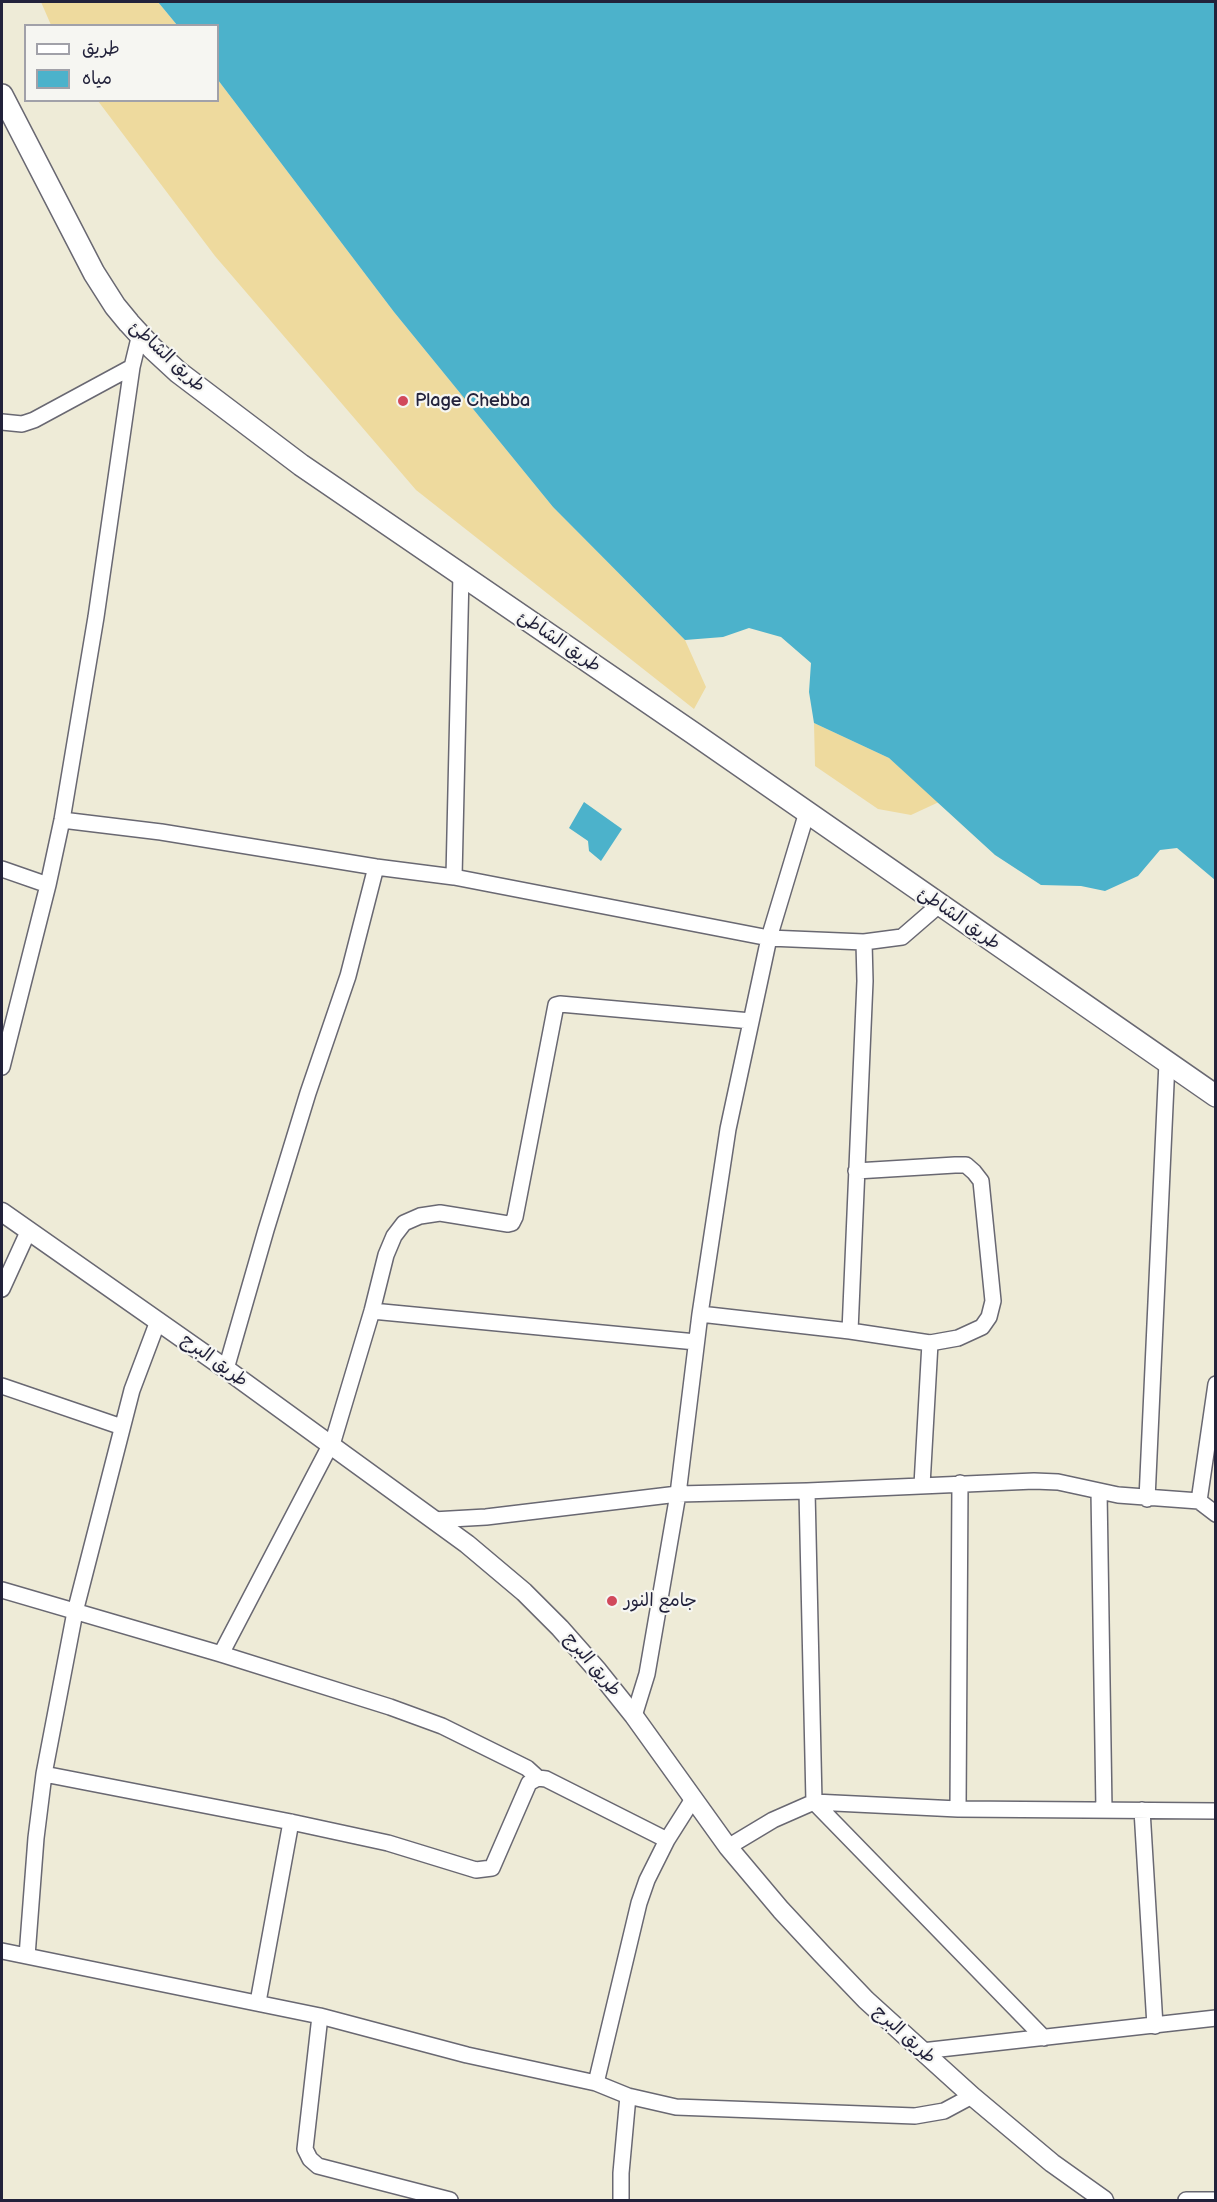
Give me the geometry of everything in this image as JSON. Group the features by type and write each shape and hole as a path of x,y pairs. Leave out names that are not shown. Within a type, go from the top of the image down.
{"main road":[{"name":"طريق الشاطئ","path":"2,95 94,273 115,306 178,372 301,465 807,812 1215,1096"}],"street":[{"path":"2,1067 9,1008 48,885 62,820 96,617 132,367 140,334"},
{"path":"2,422 22,424 34,420 132,367"},
{"path":"454,877 461,574"},
{"path":"634,1716 648,1674 678,1494 696,1342 728,1129 769,938 807,812"},
{"path":"62,820 172,834 376,867 454,877 769,938 864,942 902,937 939,905"},
{"path":"226,1369 269,1218 348,976 376,867"},
{"path":"2,868 48,885"},
{"path":"850,1331 865,981 864,942"},
{"path":"221,1654 340,1422 386,1255 394,1236 404,1223 420,1216 440,1213 508,1224 512,1222 556,1005 751,1021"},
{"path":"1147,1499 1167,1062"},
{"path":"700,1314 850,1331 930,1343 958,1338 982,1327 989,1317 993,1301 981,1181 966,1165 856,1171"},
{"name":"طريق البرج","path":"2,1212 226,1369 503,1574 538,1606 598,1671 634,1716 728,1847 774,1903 866,2000 1027,2143 1082,2187 1104,2200"},
{"path":"2,1289 28,1232"},
{"path":"372,1311 696,1342"},
{"path":"27,1956 36,1838 44,1774 75,1612 122,1427 144,1356 158,1321"},
{"path":"922,1485 930,1343"},
{"path":"1199,1501 1215,1384"},
{"path":"2,1386 122,1427"},
{"path":"433,1520 486,1517 678,1494 807,1491 960,1483 1058,1482 1147,1499 1199,1501 1215,1514"},
{"path":"958,1809 960,1483"},
{"path":"807,1491 814,1802 1044,2037"},
{"path":"1099,1491 1104,1810"},
{"path":"2,1590 366,1698 442,1726 527,1768 538,1778 546,1779 667,1840"},
{"path":"44,1774 291,1822 388,1844 476,1870 492,1868 529,1783 538,1778"},
{"path":"596,2083 639,1903 647,1880 667,1840 693,1799"},
{"path":"728,1847 773,1820 814,1802 958,1809 1215,1811"},
{"path":"1142,1810 1155,2026"},
{"path":"258,2002 291,1822"},
{"path":"2,1951 320,2016 467,2055 596,2083 628,2096 676,2107 915,2116 944,2111 972,2096"},
{"path":"320,2016 304,2149 310,2159 318,2166 450,2200"},
{"path":"922,2051 1215,2018"},
{"path":"621,2200 628,2096"},
{"path":"1186,2200 1215,2200"}],"sand":[{"path":"41,2 158,2 176,24 51,24"},
{"name":"Plage Chebba","path":"219,81 394,312 553,507 685,640 706,687 694,709 416,490 215,256 99,102 219,102"},
{"path":"814,723 889,758 939,802 911,815 878,809 815,766"}],"water":[{"path":"158,2 1215,2 1215,880 1177,848 1160,850 1138,876 1105,891 1081,886 1041,885 995,855 889,758 814,723 809,692 811,663 781,637 749,628 723,637 685,640 553,507 394,312 219,81 219,24 176,24"},
{"path":"584,802 622,829 601,861 589,851 588,841 569,828"}],"place":[{"name":"Plage Chebba","path":"403,401"},
{"name":"جامع النور","path":"612,1601"}]}
